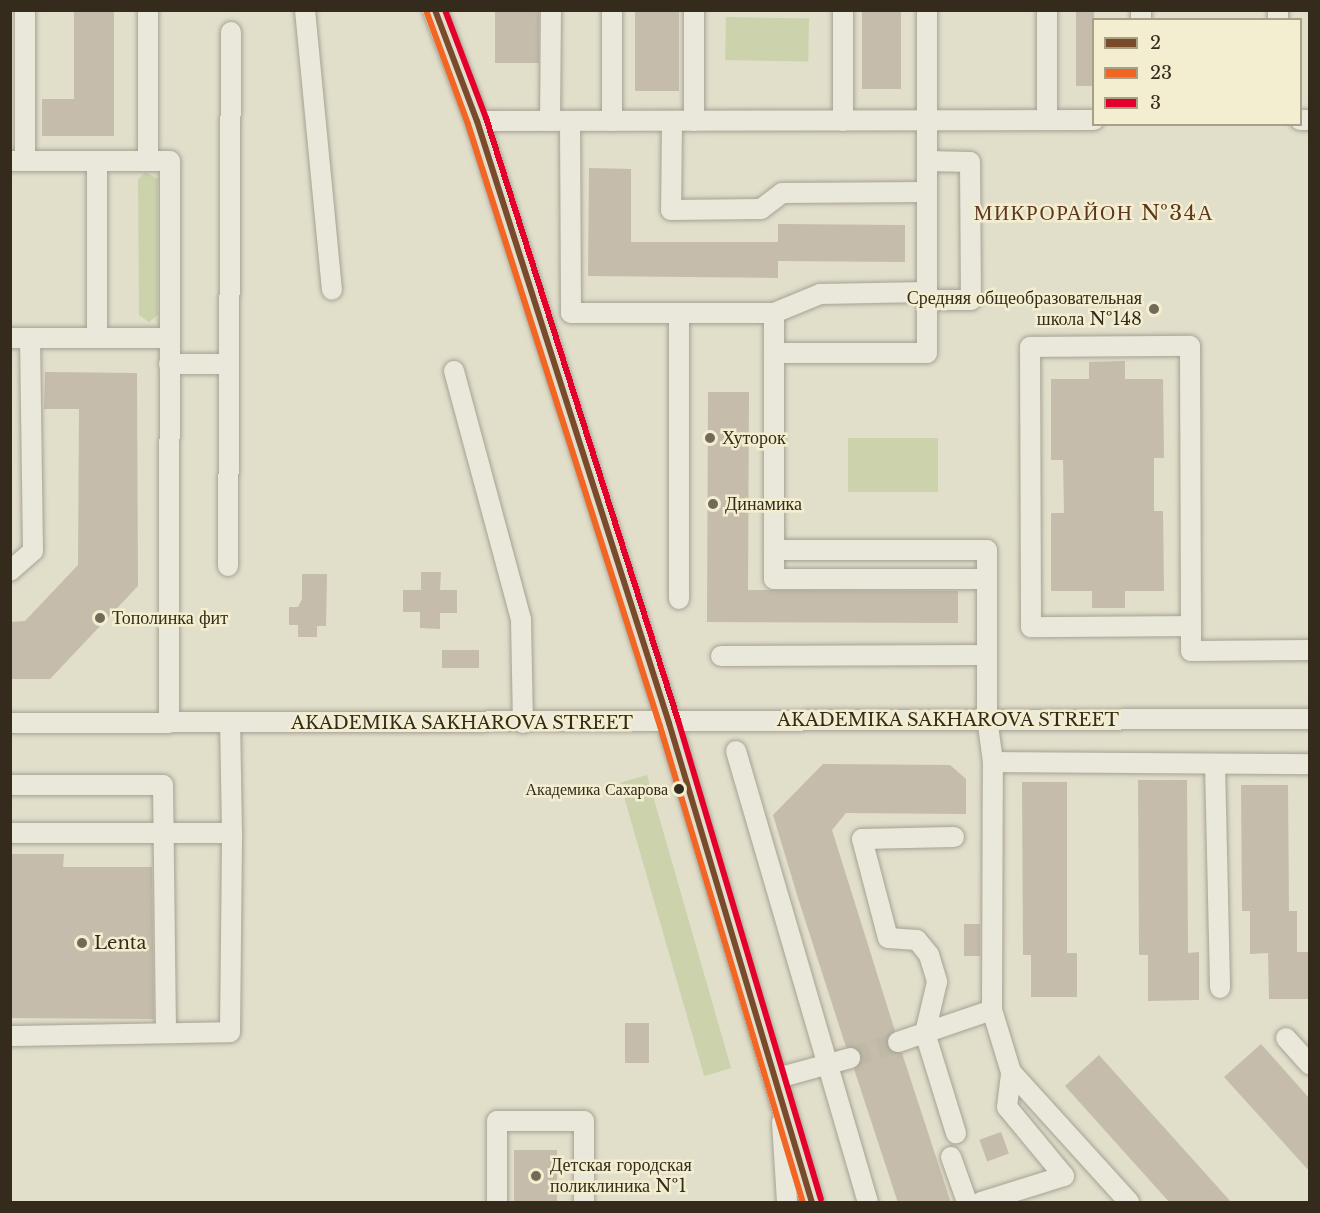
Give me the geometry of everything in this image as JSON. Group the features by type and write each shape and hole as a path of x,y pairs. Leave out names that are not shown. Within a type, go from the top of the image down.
{"main road":[{"path":"435,10 477,121 669,723 813,1203"}],"street":[{"path":"25,10 18,161 170,161 169,723"},
{"path":"148,10 148,161"},
{"path":"305,10 332,290"},
{"path":"550,121 551,10"},
{"path":"612,10 612,121"},
{"path":"694,10 694,121"},
{"path":"843,10 843,121"},
{"path":"774,353 927,353 927,10"},
{"path":"1047,10 1047,120"},
{"path":"228,566 226,364 231,32"},
{"path":"477,121 1092,120"},
{"path":"570,121 571,313 774,313 820,294 927,296 971,300 970,162 927,161"},
{"path":"672,121 671,210 761,209 782,193 927,192"},
{"path":"97,161 97,338"},
{"path":"679,313 679,599"},
{"path":"774,313 774,579 987,579"},
{"path":"10,571 33,551 20,338 169,338"},
{"path":"1191,626 1031,627 1030,347 1190,346 1191,626 1191,651 1310,650"},
{"path":"169,364 226,364"},
{"path":"454,371 521,620 523,723"},
{"path":"774,550 987,550 987,718 993,762 992,1010 1011,1072 1007,1107 1064,1176 981,1203"},
{"path":"721,656 987,655"},
{"name":"AKADEMIKA SAKHAROVA STREET","path":"10,723 669,723 987,718 1310,719"},
{"path":"10,1036 230,1032 232,832 230,723"},
{"path":"736,751 824,1065 868,1203"},
{"path":"993,762 1310,764"},
{"path":"1215,764 1220,988"},
{"path":"10,785 163,785 166,1033"},
{"path":"10,833 232,832"},
{"path":"954,837 862,839 888,938 916,940 929,955 937,982 925,1033 956,1133"},
{"path":"898,1042 992,1010"},
{"path":"1286,1038 1310,1065"},
{"path":"787,1203 778,1090 824,1065 850,1058"},
{"path":"1011,1072 1129,1203"},
{"path":"497,1203 497,1121 584,1121 584,1203"},
{"path":"951,1156 967,1203"}],"green space":[{"path":"726,17 809,18 808,61 725,60"},
{"path":"145,172 158,179 158,315 149,322 139,315 138,180"},
{"path":"848,438 938,438 938,492 848,492"},
{"path":"647,775 731,1068 704,1076 620,783"}],"building":[{"path":"74,10 114,10 114,136 42,136 42,99 74,99"},
{"path":"495,10 539,10 539,63 495,63"},
{"path":"635,10 679,10 679,91 635,91"},
{"path":"862,10 901,10 901,89 862,89"},
{"path":"1076,10 1094,10 1092,86 1076,86"},
{"path":"589,168 631,169 631,242 778,242 778,224 905,225 905,262 778,261 778,278 588,276"},
{"path":"1125,361 1125,379 1163,379 1164,458 1154,458 1154,511 1163,511 1164,591 1125,591 1125,608 1092,608 1092,591 1051,591 1051,513 1064,513 1063,460 1051,460 1051,379 1089,379 1089,362"},
{"path":"45,372 137,373 138,586 50,679 10,679 10,622 25,621 78,565 79,409 44,409"},
{"path":"708,392 749,392 748,590 958,591 958,623 707,622"},
{"path":"421,572 441,572 440,590 457,590 457,613 440,613 440,629 420,628 420,612 403,612 403,590 421,590"},
{"path":"302,574 327,574 326,626 317,626 317,637 298,637 298,625 289,625 289,607 298,607 302,599"},
{"path":"442,650 479,650 479,668 442,668"},
{"path":"823,764 950,765 966,779 966,814 846,813 832,830 895,1031 887,1045 902,1053 951,1203 898,1203 854,1069 861,1054 846,1047 773,815"},
{"path":"1138,780 1187,780 1188,953 1199,952 1199,1000 1148,1001 1148,955 1139,955"},
{"path":"1022,782 1067,782 1067,953 1077,953 1077,997 1031,997 1031,955 1023,955"},
{"path":"1241,785 1288,785 1289,911 1297,911 1297,952 1310,952 1310,999 1269,999 1268,953 1250,954 1250,911 1242,911"},
{"name":"Lenta","path":"10,854 64,854 63,867 152,867 154,1019 10,1018"},
{"path":"964,924 980,924 980,956 964,956"},
{"path":"625,1023 649,1023 649,1063 625,1063"},
{"path":"1261,1044 1310,1099 1310,1172 1224,1077"},
{"path":"1099,1055 1232,1203 1170,1203 1065,1086"},
{"path":"1001,1132 1009,1154 987,1161 979,1140"},
{"name":"Детская городская поликлиника №1","path":"514,1150 557,1150 557,1202 514,1202"}],"tunnel":[{"path":"850,1058 898,1042"}],"transit line":[{"name":"2","path":"435,10 477,121 669,723 812,1202"},
{"name":"3","path":"445,10 486,118 678,720 821,1199"},
{"name":"23","path":"427,13 468,124 660,726 803,1202"}],"place":[{"name":"Средняя общеобразовательная школа №148","path":"1154,309"},
{"name":"Хуторок","path":"710,438"},
{"name":"Динамика","path":"713,504"},
{"name":"Тополинка фит","path":"100,618"},
{"name":"Академика Сахарова","path":"679,789"},
{"name":"Lenta","path":"82,943"},
{"name":"Детская городская поликлиника №1","path":"536,1176"}],"district":[{"name":"МИКРОРАЙОН №34А","path":"1094,213"}]}
